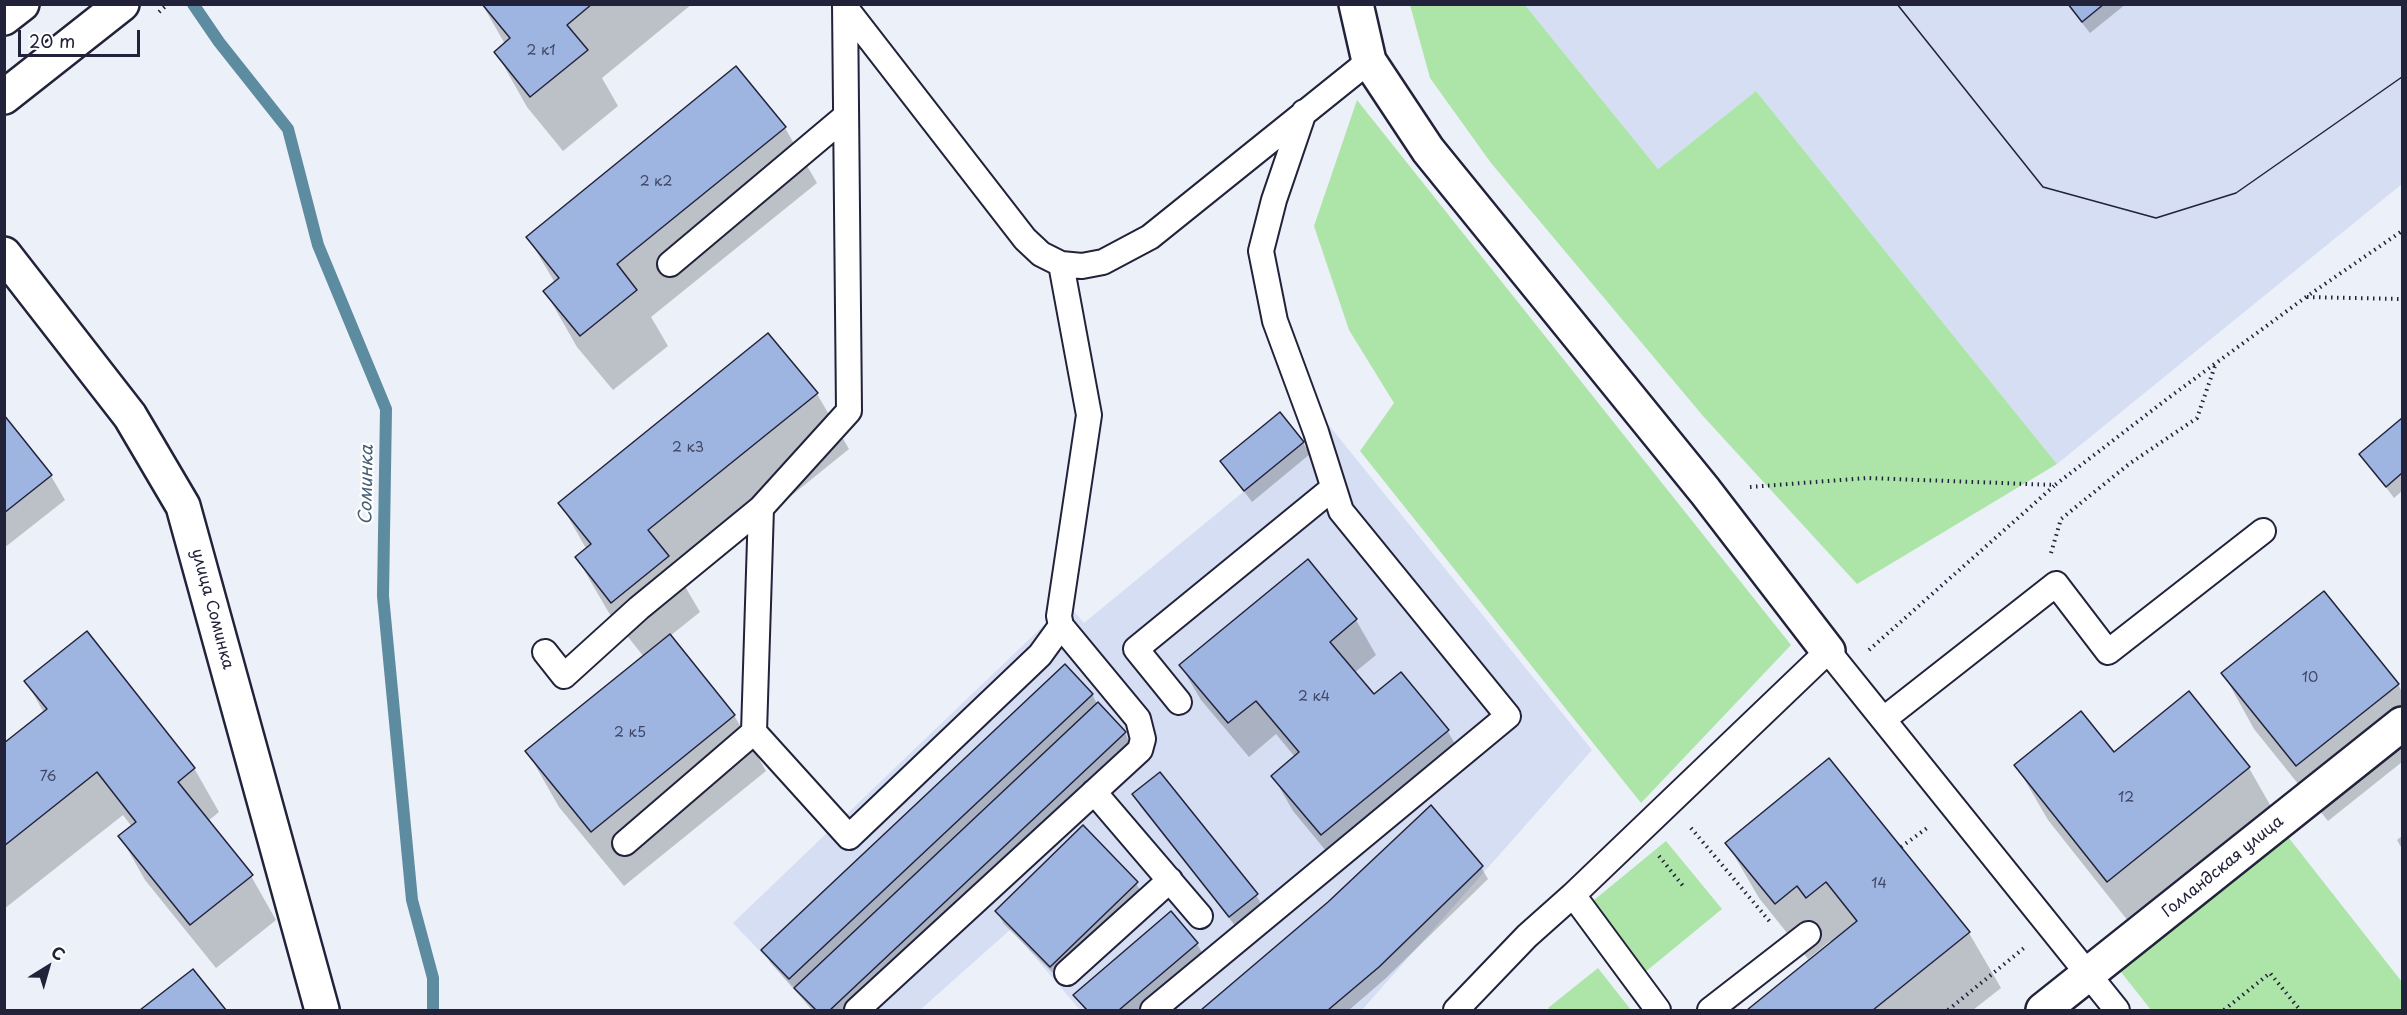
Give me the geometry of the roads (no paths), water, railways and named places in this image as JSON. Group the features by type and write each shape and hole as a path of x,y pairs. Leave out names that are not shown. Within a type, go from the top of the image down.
{"street":[{"path":"4,18 22,4"},
{"path":"16,87 122,4"},
{"path":"1356,4 1369,61 1428,150 1705,491 1837,661"},
{"name":"улица Соминка","path":"4,254 130,416 183,506 322,1011"},
{"name":"Голландская улица","path":"2043,1011 2403,724"}],"lane":[{"path":"846,5 1025,239 1041,254 1061,264 1082,266 1103,262 1150,237 1369,61"},
{"path":"545,652 564,676 639,608 761,508 849,411 846,5"},
{"path":"1153,1011 1508,716 1341,512 1316,432 1275,321 1261,251 1274,200 1304,112"},
{"path":"670,264 846,116"},
{"path":"857,1011 1140,750 1143,739 1142,728 1131,708 1061,626 1059,616 1089,415 1061,264"},
{"path":"1179,702 1136,650 1333,488"},
{"path":"761,508 754,732 849,837 1040,655 1061,626"},
{"path":"1884,719 2056,584 2108,651 2263,531"},
{"path":"1456,1011 1527,936 1671,801 1837,661 2117,1011"},
{"path":"625,843 754,732"},
{"path":"1094,792 1200,916"},
{"path":"1067,973 1170,880"},
{"path":"1573,895 1658,1011"},
{"path":"1710,1011 1799,940"}],"waterway":[{"name":"Соминка","path":"193,4 219,42 288,129 318,245 386,409 383,596 412,900 433,978 433,1010"}],"tram line":[{"path":"1897,4 2043,187 2156,218 2236,193 2402,77"}]}
